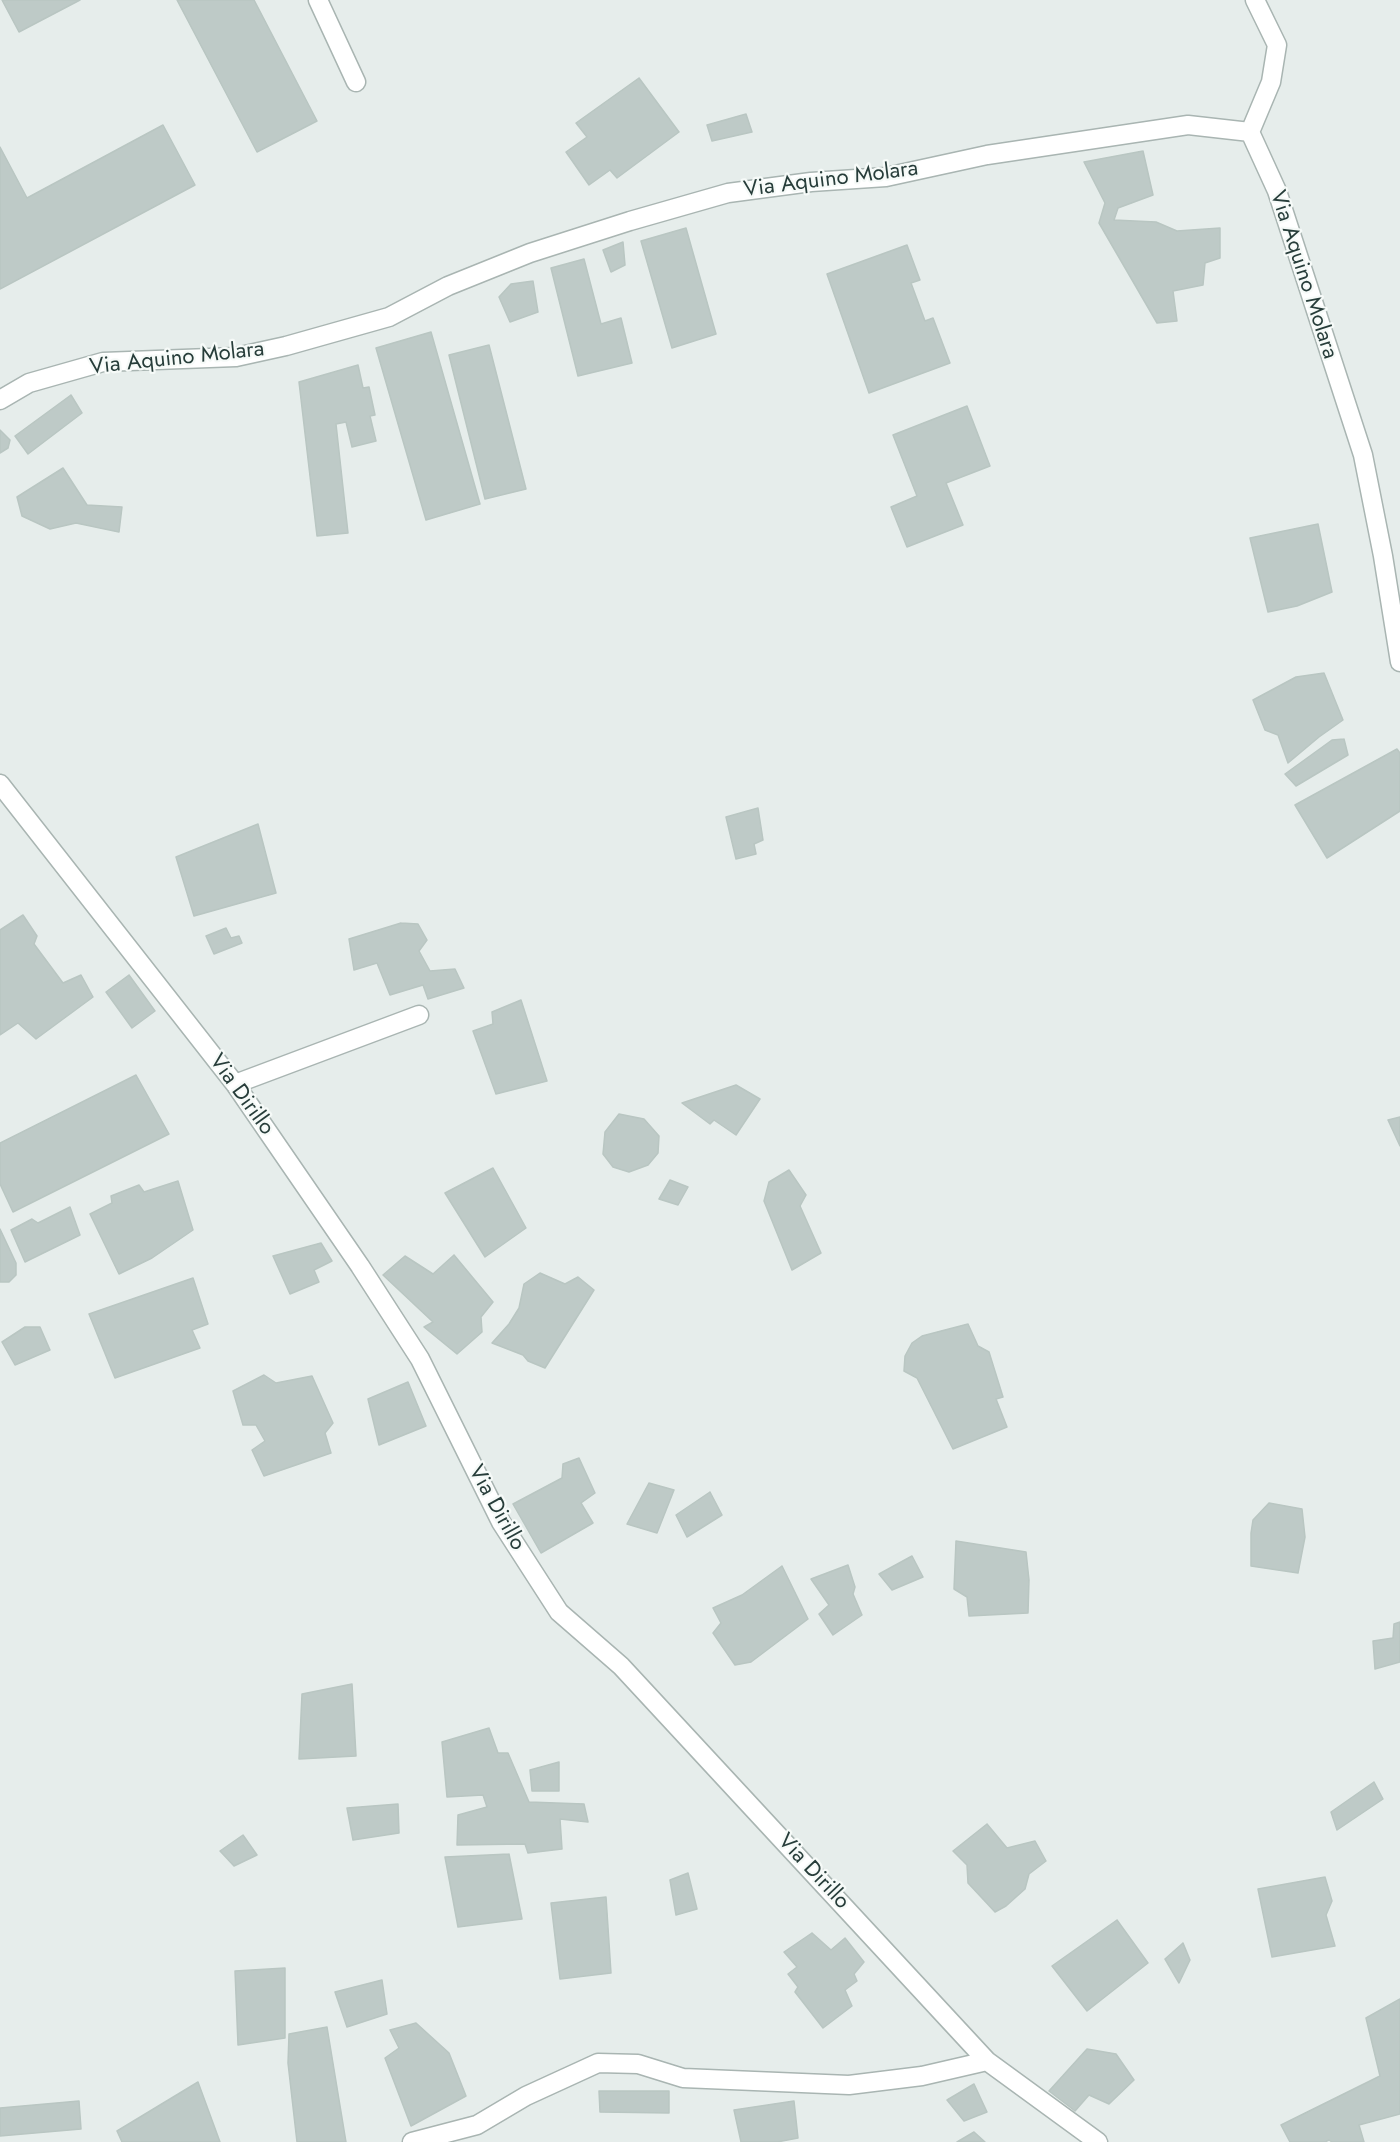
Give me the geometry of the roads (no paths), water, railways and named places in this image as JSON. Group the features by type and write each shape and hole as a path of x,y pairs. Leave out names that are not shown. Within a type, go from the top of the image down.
{"street":[{"path":"318,0 356,82"},
{"path":"1250,132 1271,82 1277,45 1255,0"},
{"name":"Via Aquino Molara","path":"0,400 29,383 103,362 236,357 286,346 388,317 448,286 530,254 630,221 728,193 811,182 886,177 987,156 1188,125 1250,132 1277,191 1363,455 1383,556 1400,662"},
{"name":"Via Dirillo","path":"0,784 235,1084 353,1256 420,1359 501,1522 559,1612 621,1666 987,2061 1098,2142"},
{"path":"235,1084 419,1015"},
{"path":"412,2142 477,2125 526,2096 598,2063 638,2064 682,2078 849,2085 922,2076 987,2061"}]}
